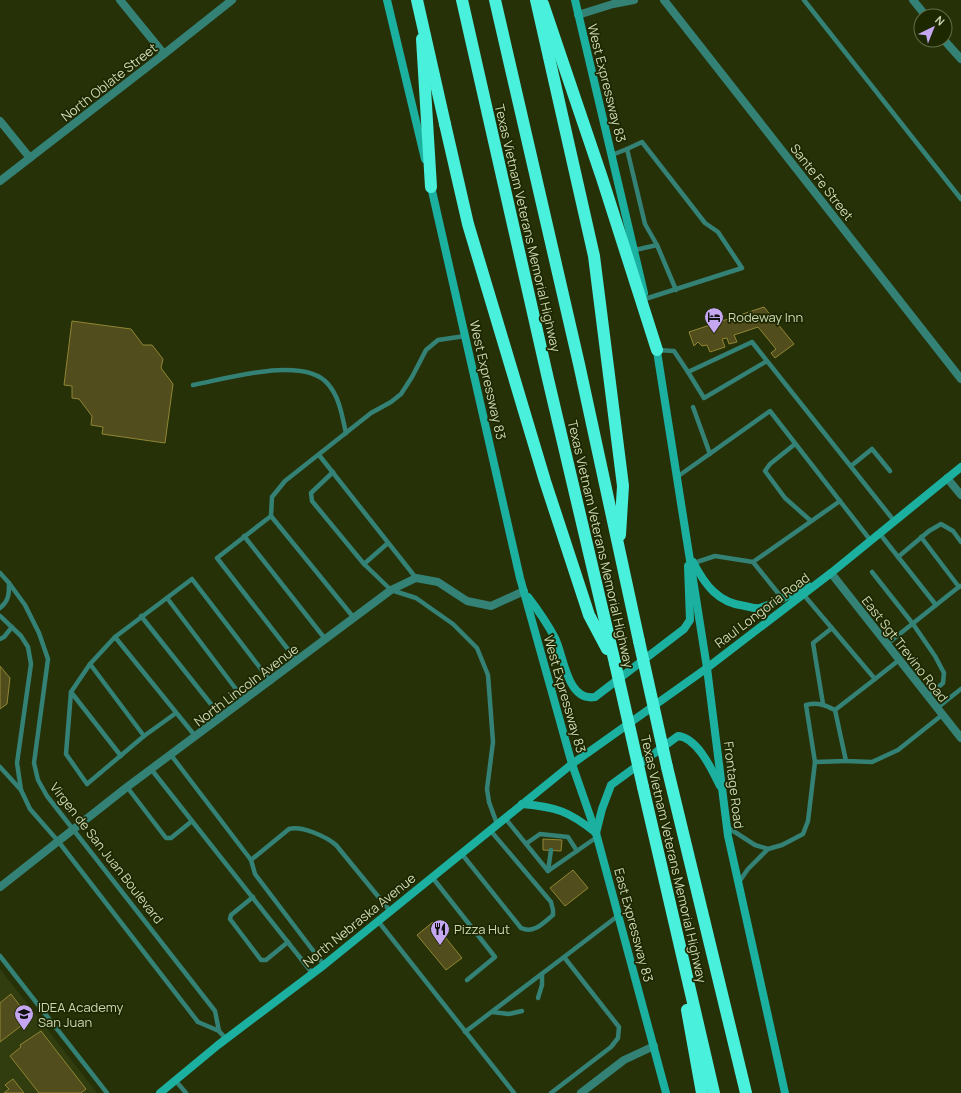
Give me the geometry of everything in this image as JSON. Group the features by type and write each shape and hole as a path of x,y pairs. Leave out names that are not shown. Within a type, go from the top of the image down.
{"highway":[{"path":"418,0 431,187"},
{"path":"418,0 468,224 545,481 589,615 615,662"},
{"name":"Texas Vietnam Veterans Memorial Highway","path":"462,0 546,371 615,662 642,787 714,1093"},
{"name":"Texas Vietnam Veterans Memorial Highway","path":"495,0 667,767 746,1093"},
{"path":"536,0 594,256 623,486 619,550"},
{"path":"542,0 602,178 657,350"},
{"path":"662,873 702,1093"},
{"path":"718,976 754,1093"}],"main road":[{"name":"West Expressway 83","path":"387,0 524,591 572,764"},
{"name":"West Expressway 83","path":"575,0 635,250 657,350 677,477"},
{"name":"Raul Longoria Road","path":"572,764 707,668 831,574 961,467"},
{"name":"Frontage Road","path":"677,477 707,668 727,827 785,1093"},
{"path":"524,591 551,631 557,643 569,680 577,692 590,698 595,697 684,629 690,620 687,574 689,554"},
{"path":"689,554 699,575 714,594 722,600 736,605 758,608 822,580"},
{"path":"522,804 549,806 572,815 597,835 602,808 612,785 678,736 685,737 694,744 708,762 723,792"},
{"name":"North Nebraska Avenue","path":"160,1093 226,1040 313,974 496,824 572,764"},
{"name":"East Expressway 83","path":"572,764 597,835 666,1093"}],"street":[{"path":"120,0 164,54"},
{"name":"North Oblate Street","path":"0,181 232,0"},
{"path":"578,15 613,4 634,0"},
{"name":"Sante Fe Street","path":"664,0 961,378"},
{"path":"913,0 920,8"},
{"path":"951,48 961,59"},
{"path":"0,121 30,158"},
{"path":"947,478 961,495"},
{"name":"East Sgt Trevino Road","path":"831,574 961,738"},
{"path":"416,578 438,582 467,600 491,606 524,591"},
{"name":"North Lincoln Avenue","path":"0,886 127,787 271,682 391,590 416,578"},
{"path":"582,1093 624,1060 654,1046"}],"lane":[{"path":"804,0 961,199"},
{"path":"612,155 642,142 705,223 718,232 742,268 645,299"},
{"path":"627,149 644,224 658,245 676,290"},
{"path":"635,250 658,245"},
{"path":"354,618 271,516 272,497 286,481 318,454 371,413 391,402 401,394 426,350 438,340 465,336"},
{"path":"688,372 752,342 895,522"},
{"path":"657,350 674,351 704,398 767,361"},
{"path":"193,385 282,369 306,371 328,383 339,403 346,433"},
{"path":"693,407 710,454"},
{"path":"677,477 770,411 871,542"},
{"path":"795,444 770,464 765,471 785,498 811,521"},
{"path":"851,466 872,449 890,471"},
{"path":"318,454 416,578"},
{"path":"333,472 311,493 312,501 364,564 391,590 416,598 453,624 478,648 488,675 493,742 486,789 496,824"},
{"path":"753,562 840,501"},
{"path":"271,516 217,558 298,661"},
{"path":"898,557 921,538 942,524 953,531 961,542"},
{"path":"880,534 936,605"},
{"path":"244,536 326,640"},
{"path":"887,644 960,586 921,538"},
{"path":"364,564 388,543"},
{"path":"694,564 715,556 753,562 782,598"},
{"path":"872,572 913,624 944,673 945,678 943,683 928,696"},
{"name":"Virgen de San Juan Boulevard","path":"0,573 25,605 39,633 48,659 34,763 38,780 46,796 74,828 215,1011 219,1031 226,1040"},
{"path":"176,713 144,736 87,784 66,754 71,692 90,664 115,637 192,579 271,682"},
{"path":"0,608 9,596 9,583"},
{"path":"803,594 875,679"},
{"path":"167,598 245,701"},
{"name":"Virgen de San Juan Boulevard","path":"0,616 12,627 28,647 31,664 17,763 21,790 30,809 58,841 198,1022 219,1031"},
{"path":"141,616 222,718"},
{"path":"0,639 4,638 12,627"},
{"path":"823,704 813,643 832,628"},
{"path":"115,637 196,737"},
{"path":"835,710 899,660"},
{"path":"90,664 144,736"},
{"path":"937,708 961,689"},
{"path":"71,692 121,756"},
{"path":"739,882 748,869 768,849 782,845 803,834 808,821 815,762 806,705 814,703 823,704 835,710"},
{"path":"835,710 846,761"},
{"path":"815,762 872,762 898,750 942,715"},
{"path":"171,754 251,860 255,874 324,965"},
{"path":"0,767 21,790"},
{"path":"151,769 313,974"},
{"path":"127,787 166,838 171,838 192,821"},
{"path":"504,818 527,843 548,871"},
{"path":"251,860 289,829 296,827 328,838 336,844 390,911"},
{"path":"727,827 755,845 768,849"},
{"path":"461,853 521,928 527,931 533,930 553,915 551,902 490,830"},
{"path":"527,843 540,834 554,837 568,837 577,851"},
{"path":"548,871 597,835"},
{"path":"548,871 551,850"},
{"path":"432,877 495,957 467,980"},
{"path":"253,898 231,915 230,919 261,960 266,960 288,942"},
{"path":"466,1032 619,915"},
{"path":"378,921 514,1093"},
{"path":"0,956 107,1093"},
{"path":"551,1093 611,1046 618,1038 619,1027 564,957"},
{"path":"538,998 542,985 542,974"},
{"path":"492,1012 509,1014 522,1011"},
{"path":"175,1080 186,1093"}],"shaded area":[{"name":"IDEA Academy San Juan","path":"0,969 97,1093 0,1093"}],"building":[{"name":"Rodeway Inn","path":"764,307 794,344 775,358 771,353 776,349 758,327 734,335 737,342 729,344 727,338 722,339 725,347 710,352 707,345 702,346 698,342 694,346 689,332"},
{"path":"72,321 131,329 143,345 152,345 163,359 161,368 173,384 165,443 102,434 103,427 91,425 92,416 79,399 72,398 72,386 64,385"},
{"path":"0,666 10,678 7,704 0,709"},
{"path":"543,839 562,840 561,851 543,850"},
{"path":"573,870 588,888 565,906 550,888"},
{"name":"Pizza Hut","path":"433,922 462,958 446,970 417,935"},
{"path":"11,994 30,1019 0,1042 0,1003"},
{"path":"41,1031 86,1089 81,1093 39,1093 10,1056 21,1047 20,1045"},
{"path":"13,1079 24,1093 4,1093 9,1089 5,1085"}],"place":[{"name":"Rodeway Inn","path":"714,334"},
{"name":"Pizza Hut","path":"440,946"},
{"name":"IDEA Academy San Juan","path":"24,1031"}]}
